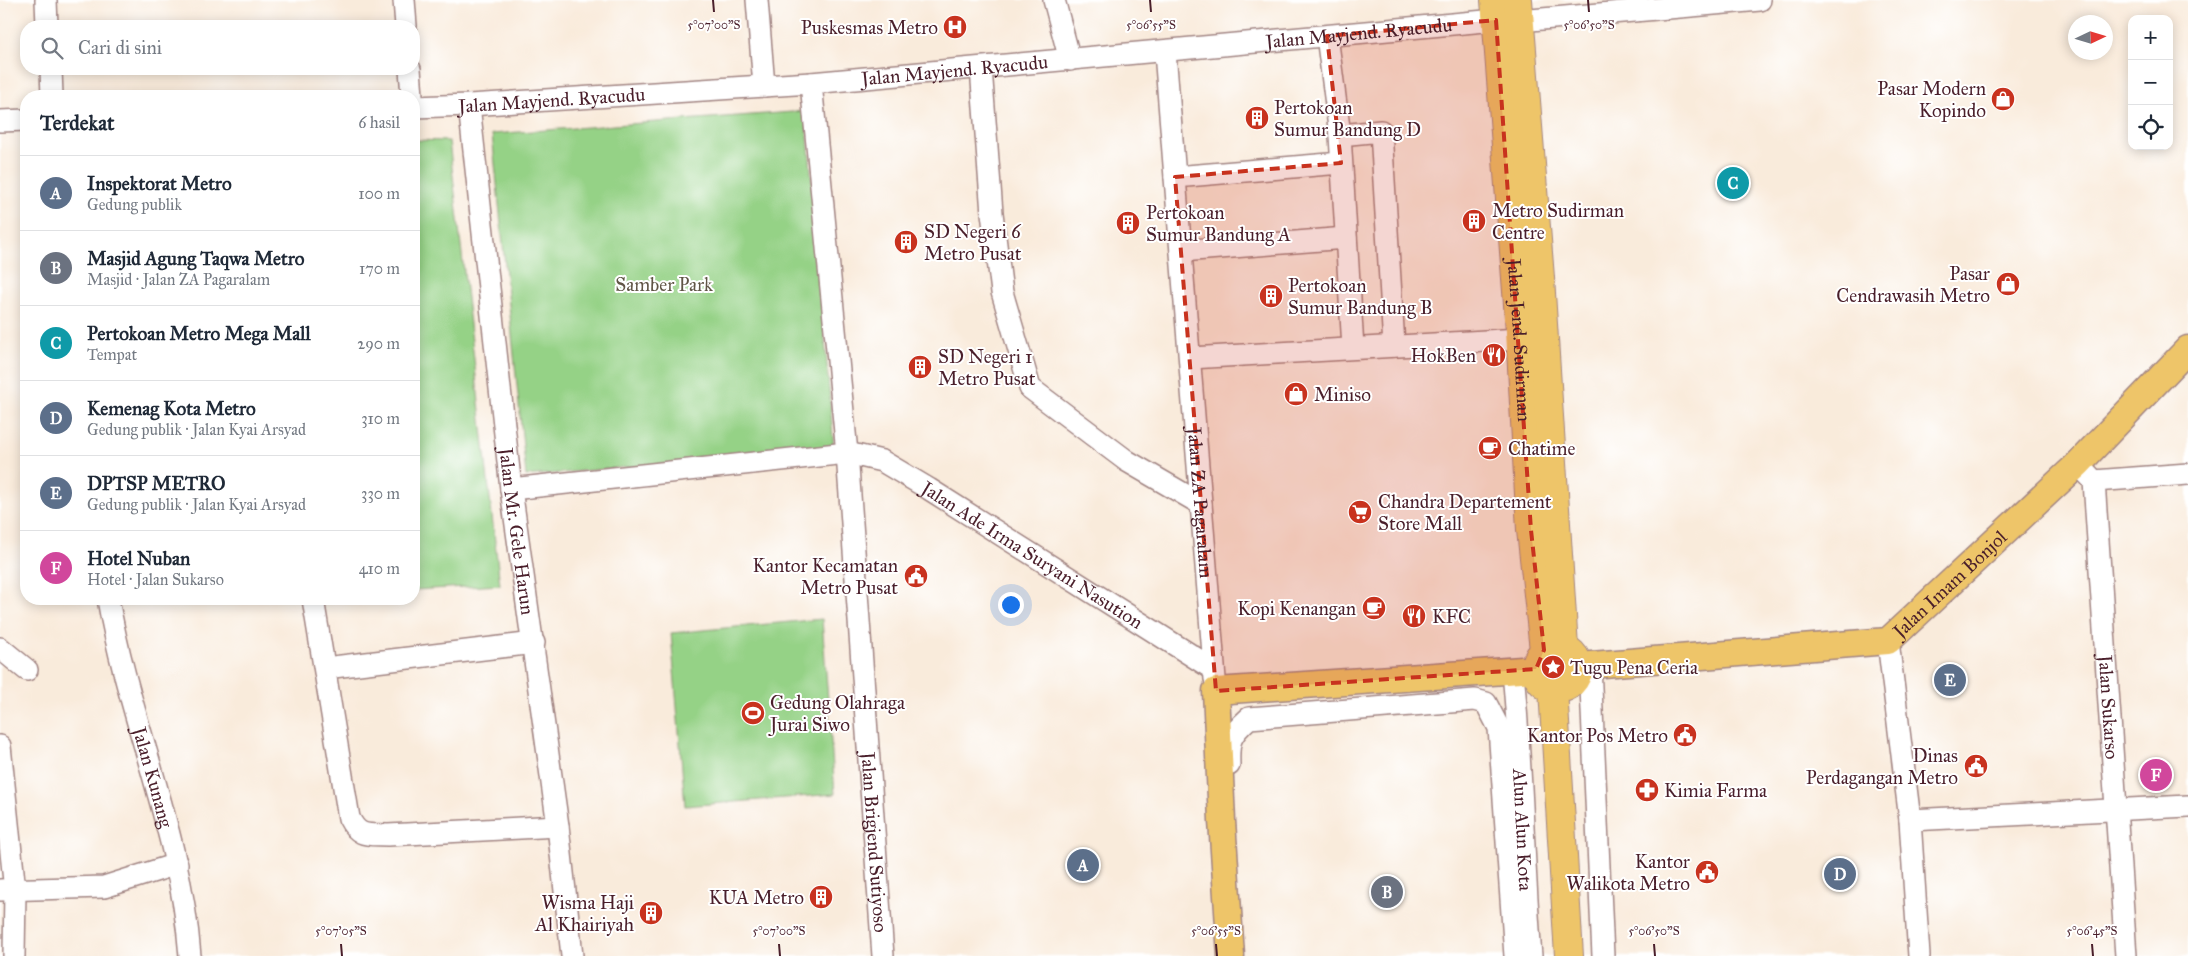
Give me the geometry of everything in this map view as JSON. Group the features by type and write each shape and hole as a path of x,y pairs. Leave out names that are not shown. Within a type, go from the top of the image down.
{"highway":[{"name":"Jalan Jend. Sudirman","path":"1507,10 1520,339 1531,530 1554,662"},
{"name":"Jalan Jend. Sudirman","path":"1507,10 1540,278 1554,662"},
{"path":"1554,662 1577,676 1572,684 1563,689 1553,689 1569,956"}],"main road":[{"name":"Jalan Imam Bonjol","path":"1554,662 1888,641 2086,472 2188,349"},
{"path":"1215,680 1554,662"},
{"name":"Jalan ZA Pagaralam","path":"1215,680 1231,956"}],"street":[{"path":"46,0 48,20"},
{"path":"404,0 406,20"},
{"path":"757,0 764,86"},
{"path":"1054,0 1070,60"},
{"name":"Jalan Mayjend. Ryacudu","path":"420,107 811,83 1165,52 1327,36 1507,10 1752,1"},
{"path":"1327,36 1340,135 1353,348"},
{"name":"Jalan ZA Pagaralam","path":"1165,52 1215,680"},
{"path":"981,68 992,214 1002,292 1030,388 1127,461 1201,504"},
{"path":"50,75 52,90"},
{"path":"410,75 412,90"},
{"name":"Jalan Brigjend Sutiyoso","path":"811,83 847,453 883,956"},
{"name":"Jalan Mr. Gele Harun","path":"469,105 511,488 558,826 572,956"},
{"path":"0,121 20,120"},
{"path":"1340,135 1381,131 1394,346"},
{"path":"1175,177 1341,164"},
{"path":"1181,251 1346,238"},
{"path":"1190,358 1520,339"},
{"name":"Jalan Ade Irma Suryani Nasution","path":"511,488 847,453 882,461 1215,680"},
{"path":"2086,472 2188,474"},
{"name":"Jalan Sukarso","path":"2086,472 2117,809 2126,956"},
{"name":"Jalan Kunang","path":"109,605 126,678 177,864 188,929 190,956"},
{"path":"313,605 349,818 355,829 365,834 388,835 558,826"},
{"path":"1888,641 1910,820 1919,956"},
{"path":"325,668 534,643"},
{"path":"0,648 11,655 27,670"},
{"path":"1554,662 1603,956"},
{"name":"Alun Alun Kota","path":"1531,956 1526,894 1520,740 1554,662"},
{"path":"1243,956 1228,746 1234,732 1249,718 1475,700 1486,703 1499,728 1515,956"},
{"path":"0,746 8,891 14,956"},
{"path":"1910,820 2188,806"},
{"path":"8,891 104,887 177,864"}],"highlighted area":[{"path":"1496,20 1531,530 1544,650 1536,669 1216,691 1175,177 1341,163 1327,36"}],"green space":[{"name":"Samber Park","path":"806,111 834,449 526,476 492,134"},
{"path":"420,140 449,141 500,585 420,590"},
{"name":"Gedung Olahraga Jurai Siwo","path":"822,619 835,794 685,806 671,633"}],"place":[{"name":"Puskesmas Metro","path":"955,27"},
{"name":"Pasar Modern Kopindo","path":"2003,99"},
{"name":"Pertokoan Sumur Bandung D","path":"1257,118"},
{"name":"Pertokoan Metro Mega Mall","path":"1733,183"},
{"name":"Metro Sudirman Centre","path":"1474,221"},
{"name":"Pertokoan Sumur Bandung A","path":"1128,223"},
{"name":"SD Negeri 6 Metro Pusat","path":"906,242"},
{"name":"Pasar Cendrawasih Metro","path":"2008,284"},
{"name":"Pertokoan Sumur Bandung B","path":"1271,296"},
{"name":"HokBen","path":"1494,355"},
{"name":"SD Negeri 1 Metro Pusat","path":"920,367"},
{"name":"Miniso","path":"1296,394"},
{"name":"Chatime","path":"1490,448"},
{"name":"Chandra Departement Store Mall","path":"1360,512"},
{"name":"Kantor Kecamatan Metro Pusat","path":"916,576"},
{"name":"Kopi Kenangan","path":"1374,608"},
{"name":"KFC","path":"1414,616"},
{"name":"Tugu Pena Ceria","path":"1553,667"},
{"name":"DPTSP METRO","path":"1950,680"},
{"name":"Gedung Olahraga Jurai Siwo","path":"753,713"},
{"name":"Kantor Pos Metro","path":"1685,735"},
{"name":"Dinas Perdagangan Metro","path":"1976,766"},
{"name":"Hotel Nuban","path":"2156,775"},
{"name":"Kimia Farma","path":"1647,790"},
{"name":"Inspektorat Metro","path":"1083,865"},
{"name":"Kantor Walikota Metro","path":"1707,872"},
{"name":"Kemenag Kota Metro","path":"1840,874"},
{"name":"Masjid Agung Taqwa Metro","path":"1387,892"},
{"name":"KUA Metro","path":"821,897"},
{"name":"Wisma Haji Al Khairiyah","path":"651,913"}]}
